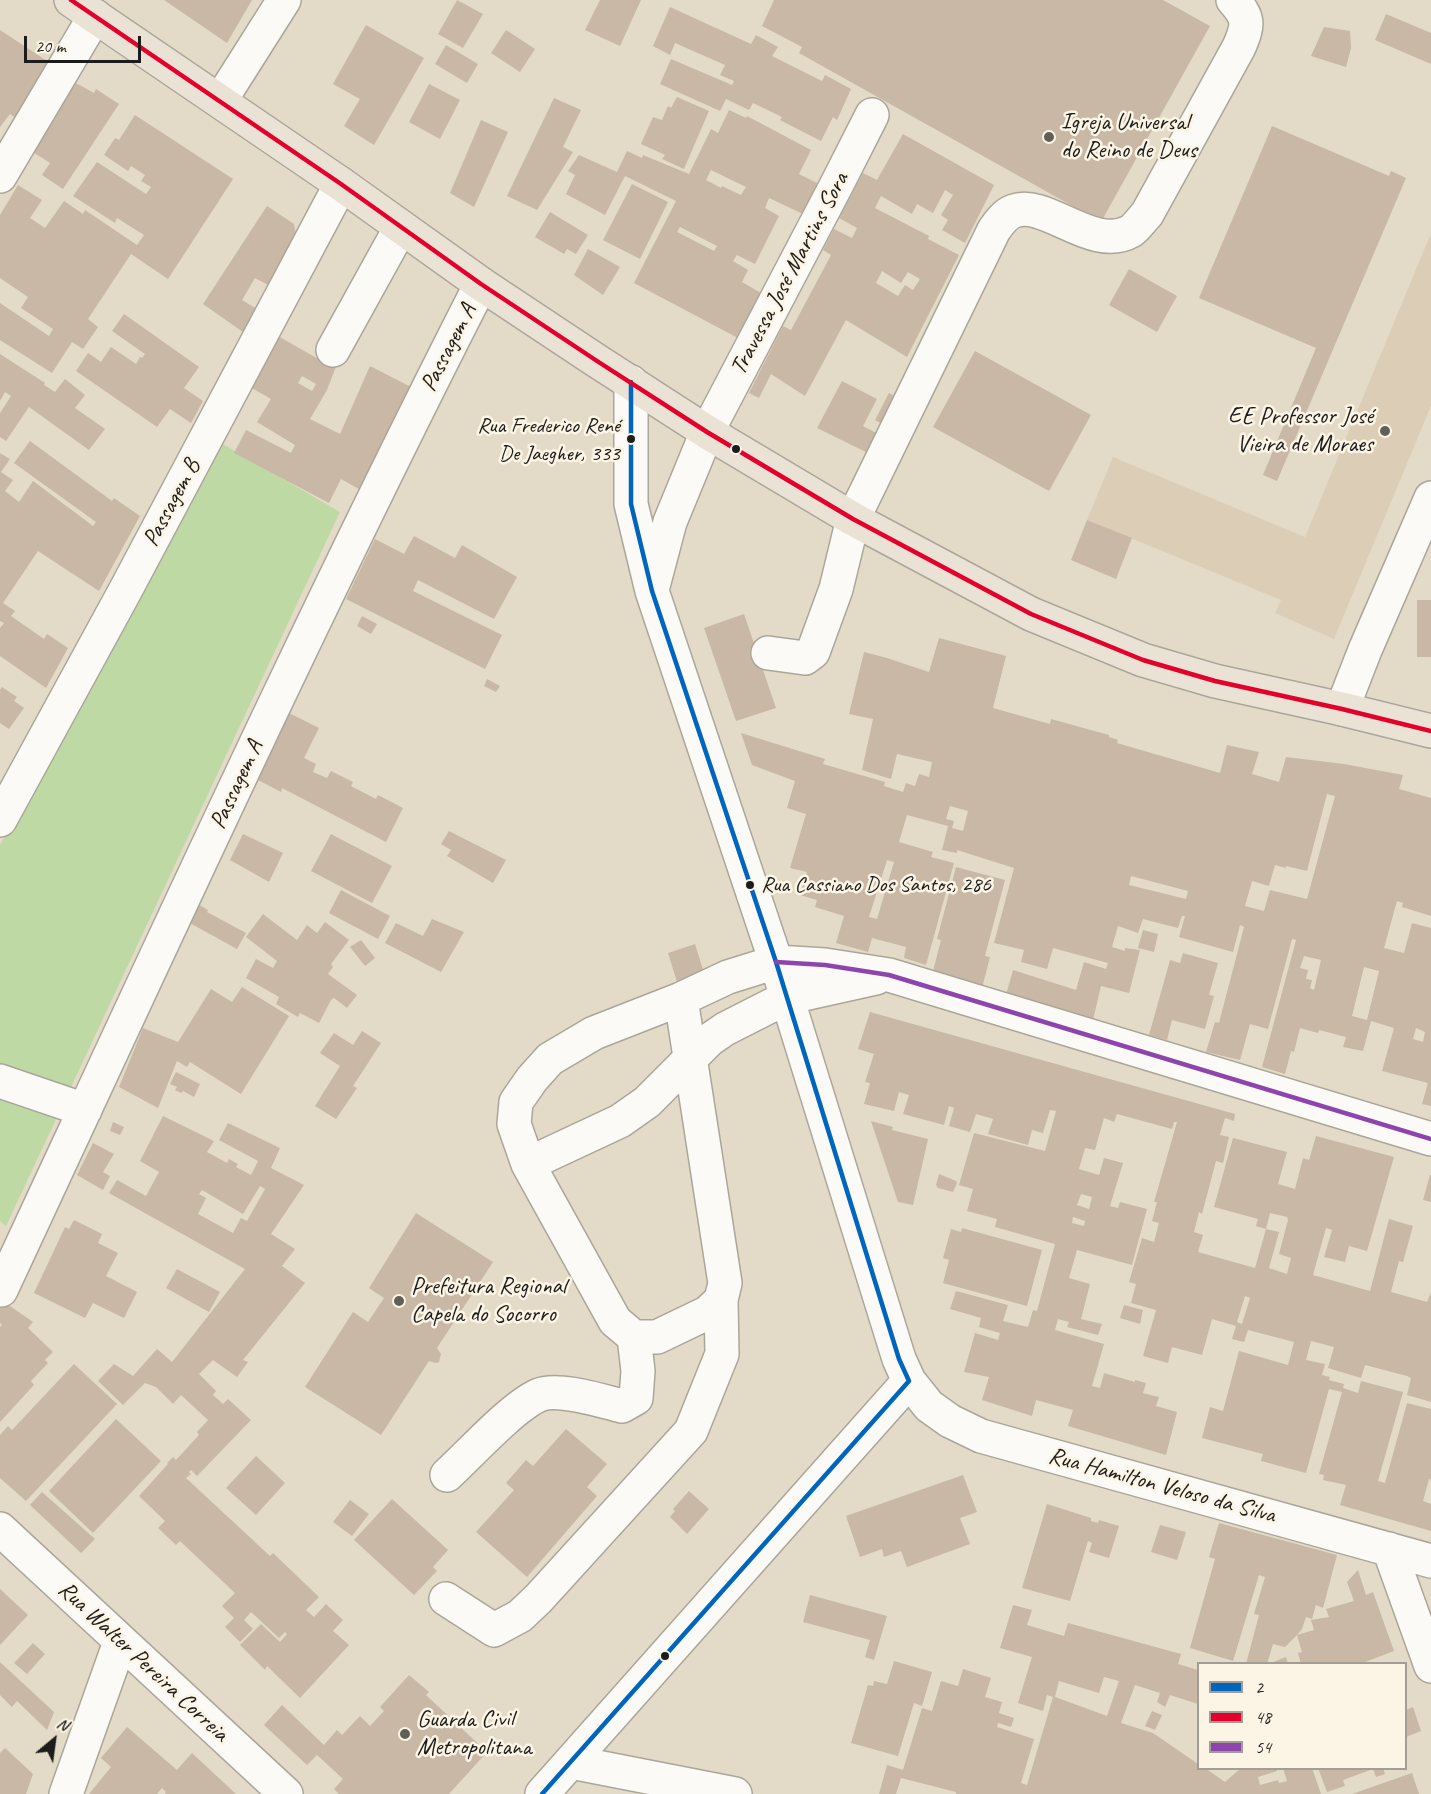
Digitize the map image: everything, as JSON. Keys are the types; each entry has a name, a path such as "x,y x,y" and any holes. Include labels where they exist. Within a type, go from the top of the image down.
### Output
{"main road":[{"path":"83,8 597,362 707,432 853,519 1031,614 1143,660 1215,681 1431,731"}],"street":[{"path":"220,101 284,0"},
{"path":"768,653 804,658 813,651 836,589 853,519 994,230 1003,218 1014,211 1031,210 1082,230 1110,237 1131,231 1147,214 1239,47 1246,30 1245,14 1233,0"},
{"path":"0,176 83,8"},
{"name":"Travessa José Martins Sora","path":"651,591 670,522 707,432 872,115"},
{"name":"Passagem B","path":"0,820 341,184"},
{"path":"333,350 401,227"},
{"name":"Passagem A","path":"1,1290 266,721 481,284"},
{"name":"Rua Hamilton Veloso da Silva","path":"631,382 631,504 651,591 776,962 899,1359 909,1381 929,1406 950,1421 981,1436 1431,1561"},
{"path":"1342,709 1431,498"},
{"path":"721,1300 707,1313 657,1337 634,1337 615,1321 528,1164 514,1124 516,1102 550,1059 594,1034 729,977 776,962 825,965 889,975 1431,1139"},
{"path":"528,1164 620,1121 647,1102 709,1040 724,1029 786,998 889,975"},
{"path":"446,1599 494,1630 520,1616 691,1431 722,1354 721,1300 725,1283 681,999"},
{"path":"0,1081 85,1110"},
{"path":"447,1475 514,1413 541,1395 572,1394 622,1406 636,1398 638,1371 634,1337"},
{"path":"542,1794 909,1381"},
{"name":"Rua Walter Pereira Correia","path":"0,1529 286,1794"},
{"path":"1389,1549 1431,1666"},
{"path":"66,1794 120,1642"},
{"path":"571,1762 651,1785 735,1794"}],"shaded area":[{"name":"EE Professor José Vieira de Moraes","path":"1431,233 1431,406 1334,639 1275,613 1281,600 1087,520 1113,457 1305,537"}],"green space":[{"path":"216,440 340,512 6,1226 0,1221 0,845"}],"building":[{"path":"164,0 252,0 227,43"},
{"path":"457,0 483,14 463,48 438,34"},
{"path":"600,0 641,0 620,46 585,30"},
{"name":"Igreja Universal do Reino de Deus","path":"774,0 1163,0 1210,26 1101,222 799,53 802,47 762,26"},
{"path":"670,7 751,44 756,35 778,47 772,56 822,81 825,75 851,89 837,120 833,117 821,141 780,120 782,117 753,103 749,110 726,99 720,111 660,84 671,59 732,85 734,81 720,75 725,65 675,43 670,55 653,46"},
{"path":"1386,14 1431,33 1431,64 1375,40"},
{"path":"366,25 424,58 374,145 344,126 360,99 333,84"},
{"path":"1324,27 1350,31 1351,48 1346,67 1311,56"},
{"path":"0,30 50,63 17,119 10,114 0,127"},
{"path":"506,30 535,49 520,72 491,53"},
{"path":"446,45 478,64 467,83 435,64"},
{"path":"74,82 94,93 96,89 119,104 63,189 42,175 50,163 33,152"},
{"path":"429,84 460,100 440,139 409,122"},
{"path":"677,97 709,111 684,169 662,159 665,155 641,144 653,117 662,120 668,106 671,108"},
{"path":"554,98 581,110 563,147 573,152 537,210 507,196"},
{"path":"729,110 746,118 747,116 811,150 799,174 819,184 803,214 769,198 765,208 779,216 755,264 737,255 733,261 748,270 742,282 761,293 738,338 634,283 676,201 625,176 605,215 566,194 575,175 568,171 579,155 617,172 627,151 642,158 643,155 689,174 711,129 718,133","holes":["711,170 746,187 741,195 706,180","680,227 717,246 714,251 677,232"]},
{"path":"135,115 233,179 168,279 131,254 88,319 98,327 83,349 72,342 52,373 0,340 0,303 49,336 53,329 21,308 28,297 0,278 0,215 18,185 42,200 30,218 45,228 64,201 83,214 85,210 137,245 144,235 117,218 115,223 73,196 97,162 146,194 151,187 141,181 145,175 131,166 128,171 104,155 115,138 119,140"},
{"path":"481,120 508,132 474,207 450,193"},
{"path":"1272,126 1389,176 1391,171 1406,178 1277,481 1263,475 1316,348 1199,298"},
{"path":"903,134 994,185 965,243 942,230 948,220 941,215 953,195 945,190 933,213 917,204 912,214 881,196 875,208 929,236 928,239 959,255 907,357 846,320 805,396 771,374 759,398 749,393 783,326 791,330 831,255 823,250 834,229 852,238 857,228 839,218 863,173 877,180","holes":["882,271 901,283 908,272 920,279 913,290 905,285 898,296 876,283"]},
{"path":"632,184 668,202 640,259 603,240"},
{"path":"267,206 294,224 297,241 270,286 255,278 242,300 257,309 243,332 203,304"},
{"path":"550,212 588,235 576,254 567,249 564,254 535,237"},
{"path":"588,249 620,267 603,295 574,275"},
{"path":"1129,269 1177,296 1157,332 1109,305"},
{"path":"124,314 199,367 184,388 203,401 191,423 170,409 157,427 76,371 88,353 101,362 111,347 136,364 140,357 142,358 145,354 112,331"},
{"path":"278,336 320,360 323,356 337,364 327,390 310,419 340,434 370,366 411,387 359,489 341,479 329,503 234,453 246,430 291,453 295,445 257,422 271,399 250,387","holes":["302,376 316,384 312,391 298,383"]},
{"path":"975,351 1091,415 1049,491 933,427"},
{"path":"0,354 55,392 65,379 85,395 75,408 105,429 89,450 29,407 6,441 0,437 0,413 11,396 5,392 0,401"},
{"path":"842,381 877,399 863,426 884,437 874,456 817,428"},
{"path":"889,393 903,400 889,428 875,420"},
{"path":"30,441 112,501 114,498 140,516 99,591 38,551 3,603 15,611 11,616 44,639 47,634 68,648 46,688 0,656 0,628 4,623 0,621 0,453 10,459 1,472 13,480 5,491 19,502 33,481 93,526 96,522 14,463"},
{"path":"1087,520 1132,538 1116,579 1071,560"},
{"path":"414,536 455,558 462,545 517,577 494,619 418,580 413,591 502,635 485,669 346,599 375,539 404,554"},
{"path":"1417,600 1431,600 1431,657 1417,657"},
{"path":"744,614 776,708 736,721 704,628"},
{"path":"362,616 377,624 371,634 357,626"},
{"path":"939,638 1006,656 993,708 1050,724 1051,719 1109,735 1118,740 1117,743 1220,773 1227,745 1259,752 1252,774 1279,782 1286,757 1344,764 1403,775 1399,789 1431,798 1431,916 1402,907 1403,903 1397,901 1384,948 1404,953 1412,923 1431,928 1431,1106 1422,1104 1428,1083 1382,1071 1394,1028 1371,1021 1363,1051 1343,1047 1346,1037 1300,1028 1285,1074 1262,1067 1296,940 1292,939 1268,1029 1250,1024 1240,1060 1206,1052 1215,1022 1219,1023 1244,927 1240,925 1233,952 1179,937 1185,916 1182,916 1178,928 1143,919 1138,933 1118,926 1112,947 1125,951 1125,948 1140,950 1129,993 1101,986 1093,1020 1006,995 1013,970 1076,990 1084,962 1106,969 1108,963 1053,948 1047,969 1021,962 1024,950 994,943 1014,868 957,850 957,853 942,850 948,826 907,815 899,842 933,852 931,857 954,863 926,965 904,958 906,947 872,938 868,952 836,943 844,916 815,907 817,900 800,895 807,872 790,868 806,814 787,808 795,781 752,765 741,733 825,759 823,764 885,782 884,786 903,792 906,783 915,786 919,774 929,777 932,762 897,754 891,779 862,770 873,719 849,714 864,652 929,672","holes":["1327,794 1335,796 1307,899 1270,890 1264,911 1245,906 1252,881 1269,886 1275,865 1286,868 1286,866 1307,871","950,806 968,811 963,831 952,828 954,821 946,819","887,860 894,862 877,919 869,917","1131,876 1188,891 1186,899 1129,885","1304,956 1321,960 1314,990 1310,988 1312,980 1306,979 1308,970 1300,968","1364,967 1379,971 1367,1020 1352,1016","1416,1028 1425,1032 1423,1042 1413,1039"]},
{"path":"487,679 500,686 496,692 484,686"},
{"path":"2,687 17,697 14,701 24,708 9,729 0,723 0,690"},
{"path":"289,713 319,728 304,758 316,764 313,772 327,778 331,771 353,782 351,786 376,799 378,795 403,808 386,842 282,788 281,792 256,779"},
{"path":"449,831 506,860 493,883 447,856 451,850 441,844"},
{"path":"243,834 283,853 269,882 230,860"},
{"path":"331,834 392,866 372,903 311,871"},
{"path":"956,867 1005,880 985,956 990,957 982,988 932,975 941,940 937,939"},
{"path":"341,890 390,916 378,939 329,913"},
{"path":"196,903 208,910 207,912 246,933 237,949 188,922"},
{"path":"263,914 297,940 307,925 317,933 325,922 349,940 331,964 333,967 328,974 357,995 347,1008 334,998 319,1023 300,1013 298,1017 276,1004 279,997 246,978 256,959 273,968 277,961 246,937"},
{"path":"432,919 464,932 441,972 385,943 396,923 423,936"},
{"path":"1143,930 1158,934 1154,952 1138,948"},
{"path":"361,940 375,958 365,966 350,947"},
{"path":"695,944 704,973 677,982 668,953"},
{"path":"1183,953 1218,963 1209,995 1214,996 1205,1029 1172,1020 1167,1040 1149,1035 1170,960 1180,963"},
{"path":"242,987 289,1016 241,1094 190,1062 187,1067 177,1061 158,1108 119,1087 143,1028 178,1042 211,989 232,1002"},
{"path":"870,1012 1235,1114 1234,1121 1225,1118 1220,1135 1229,1137 1223,1163 1216,1161 1202,1214 1199,1212 1194,1232 1203,1235 1198,1252 1255,1268 1266,1229 1256,1226 1258,1219 1214,1207 1233,1138 1287,1152 1278,1184 1295,1189 1303,1158 1309,1160 1316,1136 1394,1157 1367,1251 1349,1246 1345,1262 1324,1257 1332,1230 1326,1228 1313,1275 1370,1291 1389,1219 1413,1226 1403,1262 1399,1261 1391,1292 1427,1302 1431,1292 1431,1402 1407,1395 1411,1378 1407,1376 1365,1365 1361,1378 1328,1368 1334,1347 1311,1341 1306,1360 1325,1364 1322,1375 1330,1377 1329,1380 1344,1384 1343,1388 1358,1393 1361,1381 1403,1392 1378,1481 1385,1483 1407,1403 1431,1409 1431,1480 1429,1479 1423,1501 1431,1504 1431,1531 1340,1505 1346,1485 1323,1480 1324,1475 1319,1474 1342,1392 1329,1389 1306,1473 1261,1461 1263,1454 1202,1438 1210,1407 1223,1411 1239,1351 1288,1365 1294,1342 1248,1330 1244,1342 1232,1339 1236,1326 1212,1319 1202,1355 1172,1347 1168,1363 1143,1356 1156,1310 1131,1303 1136,1284 1129,1282 1142,1238 1154,1242 1159,1223 1152,1221 1157,1202 1154,1202 1177,1122 1174,1122 1172,1129 1117,1114 1114,1122 1104,1118 1095,1150 1085,1148 1079,1169 1099,1175 1104,1158 1123,1163 1110,1206 1118,1208 1120,1202 1147,1209 1132,1265 1077,1250 1069,1278 1090,1284 1081,1319 1102,1324 1098,1335 1067,1327 1069,1322 1058,1319 1055,1330 1104,1344 1092,1386 1100,1388 1104,1373 1146,1383 1143,1393 1159,1397 1156,1406 1177,1412 1166,1455 1068,1426 1073,1410 1036,1400 1032,1416 982,1400 989,1377 964,1372 975,1333 998,1340 1000,1333 979,1327 981,1318 950,1309 956,1291 1008,1305 1003,1321 1028,1327 1033,1310 1037,1311 1055,1244 995,1227 997,1219 967,1211 973,1189 959,1185 974,1133 1045,1151 1056,1111 1050,1110 1043,1133 1032,1130 1028,1145 988,1134 993,1119 976,1114 970,1132 949,1126 954,1108 949,1106 944,1125 903,1114 909,1095 899,1092 894,1111 864,1104 870,1083 865,1082 874,1054 858,1049","holes":["1081,1194 1092,1197 1089,1209 1077,1205","1270,1213 1287,1217 1288,1220 1279,1254 1291,1258 1287,1274 1269,1268 1279,1232 1266,1229","1073,1217 1085,1221 1084,1226 1072,1223","1245,1296 1250,1298 1242,1324 1237,1322"]},
{"path":"362,1031 381,1043 353,1086 357,1088 336,1119 315,1106 340,1066 320,1053 334,1033 353,1045"},
{"path":"176,1072 200,1084 194,1097 183,1091 181,1093 175,1090 177,1087 170,1084"},
{"path":"163,1116 214,1141 207,1152 227,1163 229,1159 238,1164 236,1167 251,1175 258,1161 219,1140 228,1123 280,1148 271,1168 304,1185 271,1234 295,1249 282,1266 305,1283 243,1360 248,1362 237,1377 213,1360 199,1374 216,1391 213,1395 223,1404 228,1399 251,1420 197,1476 191,1470 189,1472 191,1474 186,1478 270,1556 273,1553 319,1597 306,1610 314,1617 326,1604 343,1620 333,1631 349,1645 300,1698 267,1666 265,1670 240,1645 261,1624 280,1642 287,1634 285,1632 279,1638 251,1612 244,1620 253,1629 240,1642 225,1627 234,1618 222,1606 235,1593 180,1541 176,1545 158,1528 165,1521 139,1496 167,1463 173,1457 176,1460 199,1435 197,1432 208,1420 181,1395 173,1404 156,1387 145,1383 123,1405 98,1381 114,1364 133,1376 157,1349 172,1362 245,1269 109,1193 117,1180 146,1196 159,1172 140,1161","holes":["260,1186 265,1189 247,1221 241,1218 233,1233 198,1214 206,1198 199,1194 202,1190 243,1214"]},
{"path":"871,1121 893,1127 892,1130 928,1139 913,1205 898,1202"},
{"path":"113,1122 124,1127 120,1135 110,1131"},
{"path":"93,1143 114,1154 103,1172 110,1176 103,1190 77,1175"},
{"path":"939,1174 956,1181 953,1192 938,1188 936,1185"},
{"path":"1431,1175 1431,1202 1423,1200"},
{"path":"416,1213 493,1262 437,1348 441,1354 439,1362 429,1361 381,1435 305,1387 353,1312 368,1322 384,1298 369,1288"},
{"path":"74,1220 102,1234 98,1243 118,1253 106,1276 137,1292 124,1318 93,1303 85,1318 34,1293 65,1227 69,1229"},
{"path":"962,1228 1042,1250 1027,1306 943,1283 949,1260 943,1258 951,1229 961,1232"},
{"path":"177,1269 220,1292 209,1312 166,1288"},
{"path":"0,1299 33,1322 28,1328 53,1352 45,1360 48,1363 31,1381 34,1385 0,1422 0,1327 2,1325 0,1323"},
{"path":"1124,1305 1143,1310 1140,1324 1120,1318"},
{"path":"74,1364 117,1404 26,1501 0,1478 0,1435 8,1426 12,1430"},
{"path":"116,1419 161,1461 93,1533 49,1491"},
{"path":"566,1429 607,1464 587,1487 597,1496 527,1577 476,1532 514,1490 506,1483 526,1460 533,1466"},
{"path":"256,1456 285,1483 256,1515 226,1488"},
{"path":"963,1475 977,1512 960,1518 970,1544 907,1567 901,1551 884,1557 882,1549 860,1557 846,1516"},
{"path":"689,1491 709,1509 687,1534 670,1517 675,1511 673,1509"},
{"path":"42,1492 95,1539 81,1553 30,1505"},
{"path":"392,1499 448,1550 433,1567 437,1571 414,1595 354,1540"},
{"path":"350,1500 369,1514 352,1536 333,1522"},
{"path":"1047,1504 1091,1518 1091,1521 1098,1523 1099,1520 1119,1526 1109,1558 1089,1552 1092,1543 1088,1541 1070,1601 1022,1588"},
{"path":"1219,1523 1337,1555 1323,1608 1316,1605 1312,1619 1306,1617 1302,1629 1285,1647 1273,1644 1268,1662 1247,1662 1259,1615 1254,1614 1265,1577 1259,1575 1233,1661 1190,1648 1215,1559 1209,1557"},
{"path":"1160,1525 1186,1532 1177,1560 1151,1552"},
{"path":"1358,1570 1366,1595 1373,1592 1394,1651 1365,1662 1300,1662 1298,1653 1302,1652 1297,1635 1314,1630 1311,1620 1329,1617 1326,1609 1354,1601 1347,1582"},
{"path":"0,1589 28,1615 0,1645"},
{"path":"810,1595 887,1616 874,1660 865,1657 870,1640 803,1622"},
{"path":"1013,1605 1032,1610 1027,1625 1064,1636 1068,1623 1181,1654 1178,1664 1197,1670 1197,1704 1170,1695 1165,1707 1157,1702 1160,1693 1135,1685 1121,1723 1153,1733 1197,1763 1197,1770 1208,1770 1225,1782 1239,1770 1277,1770 1258,1777 1260,1785 1278,1780 1279,1783 1287,1781 1284,1770 1313,1770 1321,1794 956,1794 956,1792 901,1778 896,1794 879,1794 887,1765 903,1770 922,1708 932,1711 941,1681 958,1686 963,1669 991,1678 985,1697 1002,1702 999,1713 1014,1718 1011,1727 998,1723 997,1727 1034,1739 1021,1783 1027,1785 1053,1697 1047,1695 1043,1711 1018,1703 1032,1657 1000,1648","holes":["1104,1677 1119,1681 1107,1716 1055,1697 1059,1681 1099,1693"]},
{"path":"33,1643 45,1654 27,1674 14,1663"},
{"path":"1286,1657 1288,1662 1274,1662"},
{"path":"894,1661 932,1672 922,1706 914,1703 898,1756 851,1743 868,1685 873,1686 874,1681 887,1684"},
{"path":"0,1662 54,1712 47,1730 17,1701 12,1707 0,1695"},
{"name":"Guarda Civil Metropolitana","path":"409,1675 429,1692 426,1695 487,1752 449,1794 339,1794 334,1789 343,1779 317,1755 307,1765 264,1725 282,1705 324,1745 337,1730 342,1735 360,1716 370,1726 384,1711 380,1707"},
{"path":"1413,1707 1421,1731 1407,1737 1407,1710"},
{"path":"1152,1711 1162,1715 1155,1730 1145,1726"},
{"path":"127,1727 177,1770 192,1753 236,1794 165,1794 162,1788 157,1794 89,1794 111,1767 101,1758"},
{"path":"5,1748 33,1774 26,1794 0,1794 0,1753"},
{"path":"1319,1770 1370,1770 1343,1780 1345,1786 1327,1792"},
{"path":"1373,1770 1384,1770 1385,1774 1376,1777"},
{"path":"1412,1773 1419,1794 1352,1794"}],"transit line":[{"name":"48","path":"71,0 341,184 481,284 597,361 707,432 853,519 1031,614 1143,660 1215,681 1431,731"},
{"name":"2","path":"542,1794 909,1381 899,1359 776,962 652,591 631,504 631,382"},
{"name":"54","path":"776,962 825,965 889,975 1431,1139"}],"place":[{"name":"Igreja Universal do Reino de Deus","path":"1049,137"},
{"name":"EE Professor José Vieira de Moraes","path":"1385,431"},
{"name":"Rua Frederico René De Jaegher, 333","path":"631,439"},
{"name":"Rua Cassiano Dos Santos, 286","path":"750,885"},
{"name":"Prefeitura Regional Capela do Socorro","path":"399,1301"},
{"name":"Guarda Civil Metropolitana","path":"405,1734"}]}
